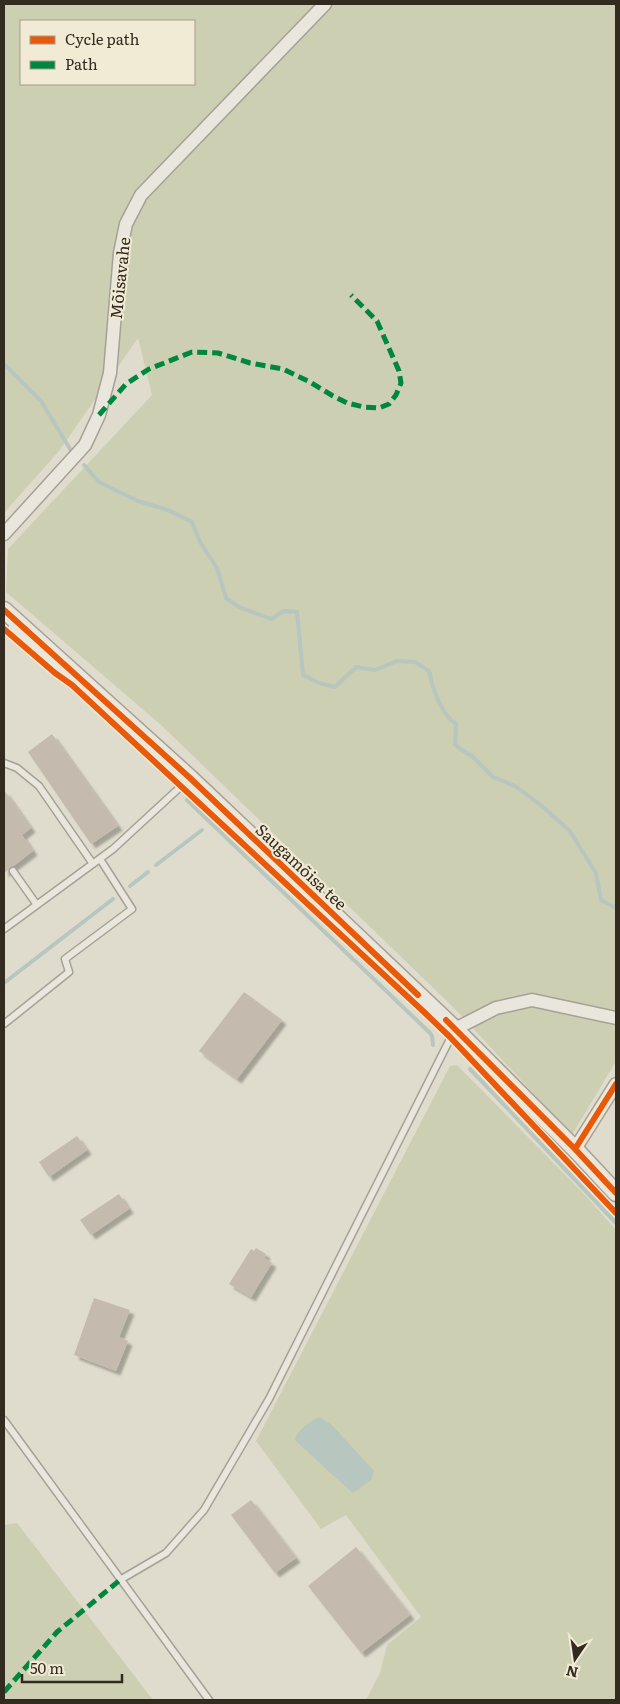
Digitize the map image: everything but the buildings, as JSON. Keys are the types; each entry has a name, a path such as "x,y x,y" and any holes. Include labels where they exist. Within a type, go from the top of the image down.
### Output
{"street":[{"name":"Mõisavahe","path":"4,534 85,445 99,415 110,373 120,253 126,224 142,195 325,4"},
{"name":"Saugamõisa tee","path":"4,610 190,778 455,1029 575,1149 616,1193"},
{"path":"455,1029 496,1008 532,1000 616,1018"},
{"path":"575,1149 616,1084"}],"lane":[{"path":"4,616 18,634 50,663 84,683"},
{"path":"4,763 17,768 40,786 93,864"},
{"path":"4,929 113,849 190,778"},
{"path":"4,1024 69,972 65,960 132,909 100,859"},
{"path":"13,871 37,905"},
{"path":"120,1580 166,1553 204,1510 269,1399 455,1029"},
{"path":"4,1420 209,1700"}],"green space":[{"path":"4,4 616,4 616,1061 572,1135 454,1008 161,725 6,592 8,549 152,395 138,338 59,451 4,513"},
{"path":"457,1065 586,1196 616,1230 616,1700 366,1700 380,1673 387,1645 421,1617 346,1515 321,1529 256,1441 450,1066"},
{"path":"17,1523 153,1700 4,1700 4,1525"}],"shaded area":[{"path":"319,1417 331,1424 374,1471 371,1480 353,1493 295,1440 301,1429"}],"waterway":[{"path":"4,364 41,401 70,449"},
{"path":"84,465 99,482 138,501 168,510 192,522 200,542 217,568 226,598 239,607 271,619 284,611 297,612 303,675 319,683 335,687 356,667 375,670 397,661 415,662 429,671 441,707 456,724 455,745 473,757 493,777 515,786 538,803 569,830 596,873 601,900 616,908"},
{"path":"187,800 430,1033 433,1045"},
{"path":"156,865 202,830"},
{"path":"130,886 148,872"},
{"path":"4,983 113,899"},
{"path":"470,1069 616,1223"}],"marked path":[{"path":"99,415 126,384 149,369 192,352 218,353 250,363 283,369 347,403 379,408 389,404 396,395 401,383 399,371 377,321 351,295"},
{"path":"4,1692 57,1632 120,1580"}],"cycle path":[{"path":"4,610 190,778 418,995"},
{"path":"4,629 55,673 72,685 424,1012 450,1037 616,1213"},
{"path":"446,1020 575,1149 616,1193"},
{"path":"575,1149 616,1084"}]}
